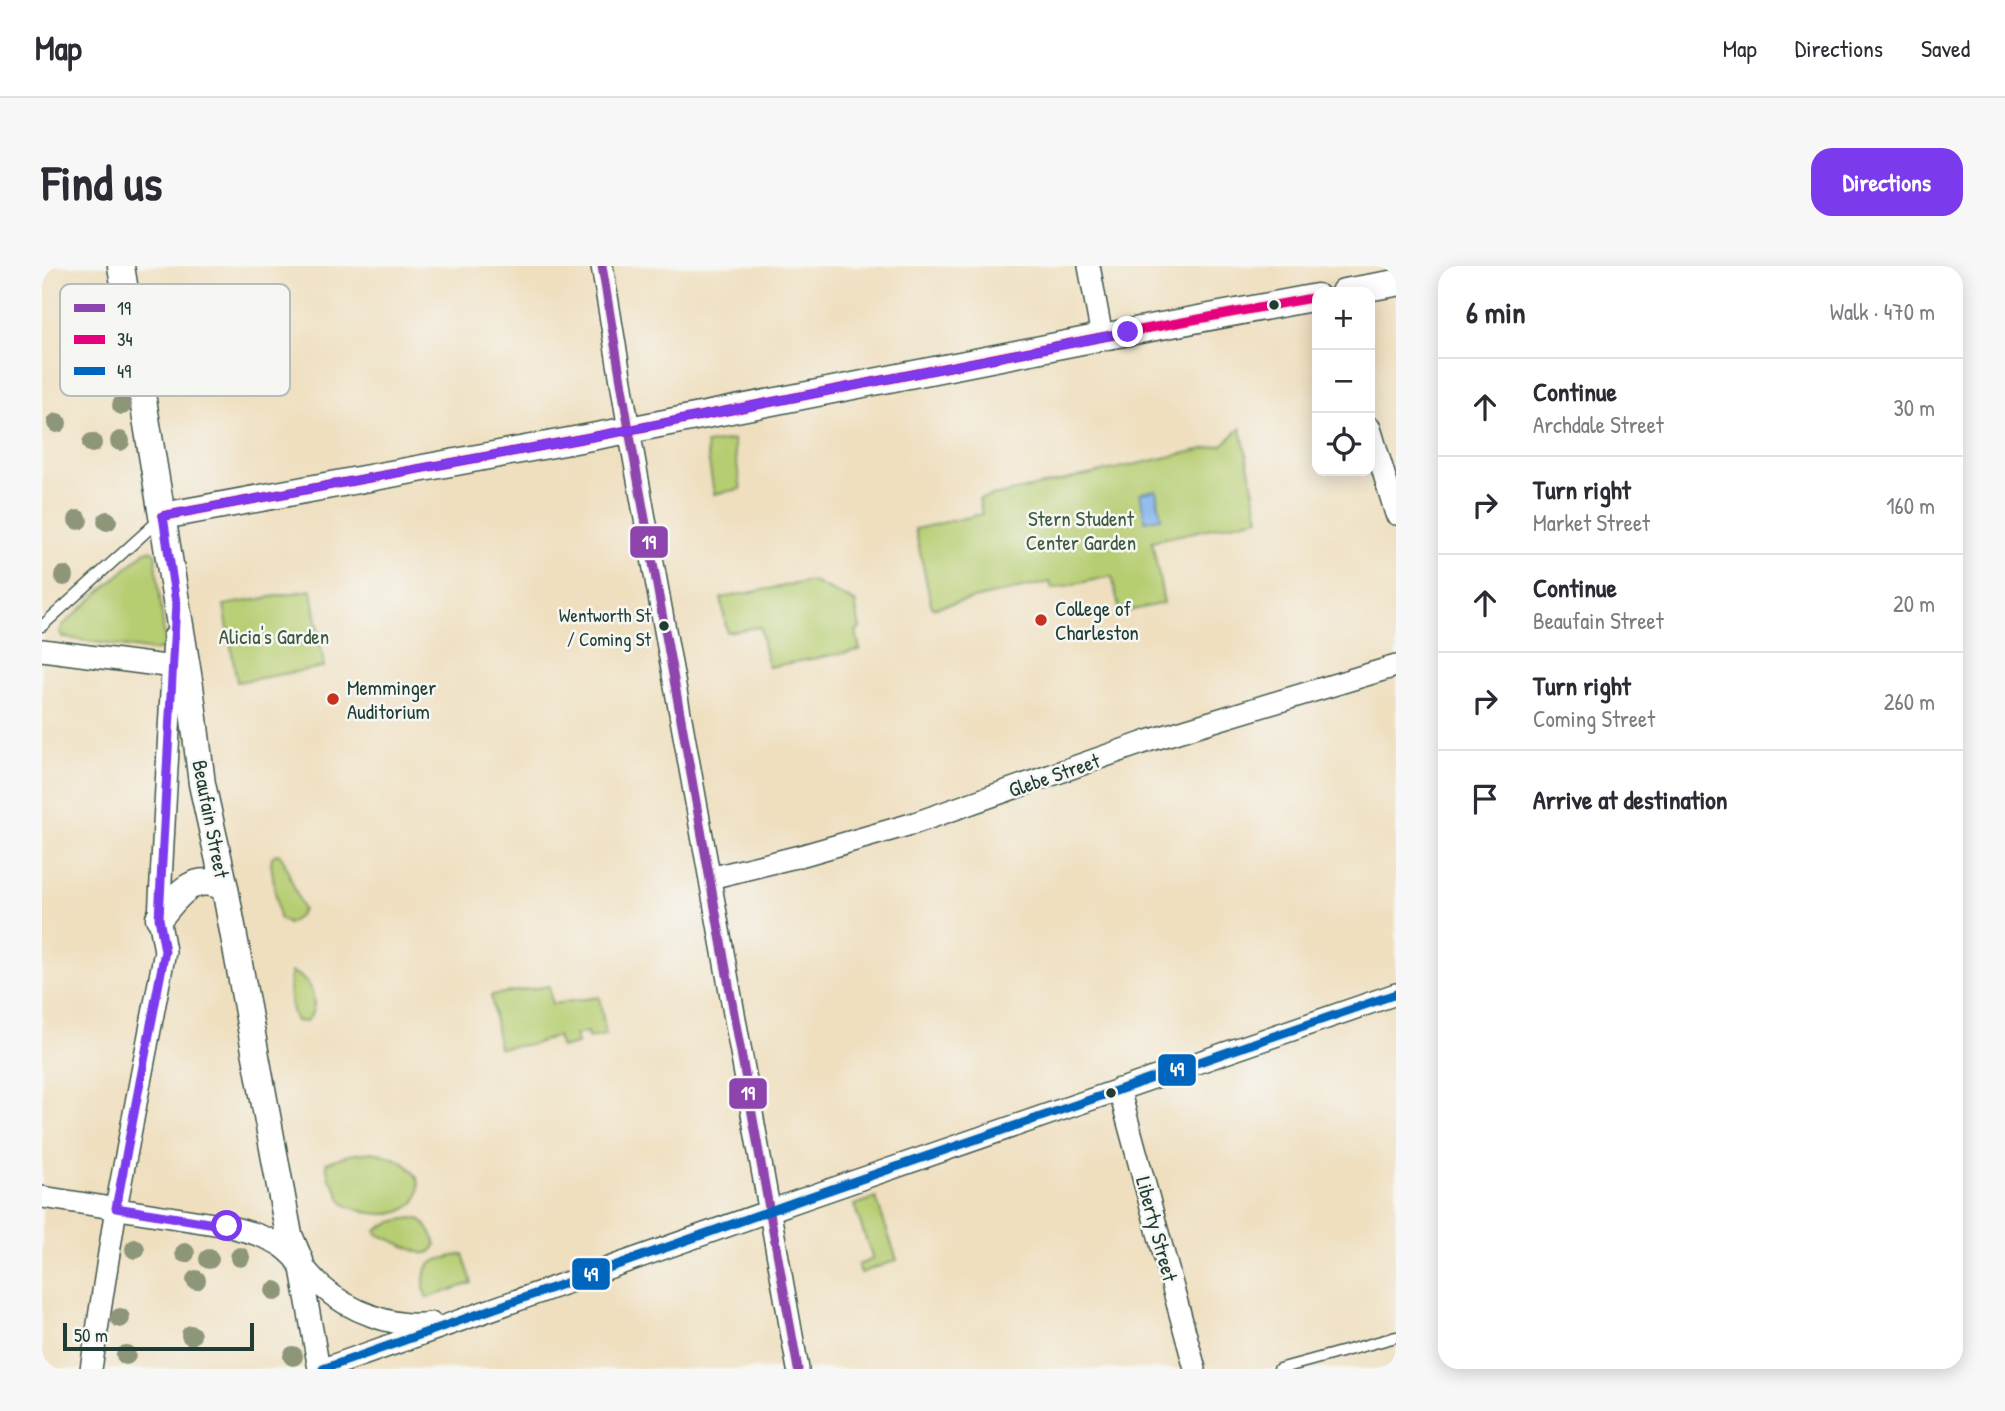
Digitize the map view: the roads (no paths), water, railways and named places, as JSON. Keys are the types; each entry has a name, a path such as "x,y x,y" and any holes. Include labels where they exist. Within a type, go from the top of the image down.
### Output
{"street":[{"name":"Beaufain Street","path":"121,266 124,284"},
{"path":"602,266 629,430 798,1369"},
{"path":"1089,266 1102,337"},
{"path":"1372,287 1396,283"},
{"path":"163,516 629,430 1312,298"},
{"name":"Beaufain Street","path":"143,396 190,686 202,784 225,888 289,1235 300,1261 321,1369"},
{"path":"1375,445 1396,514"},
{"path":"90,1369 116,1208 165,951 159,918 176,603"},
{"path":"42,650 173,667"},
{"name":"Glebe Street","path":"710,878 915,823 1148,741 1396,666"},
{"path":"159,918 191,885 208,881 225,888"},
{"path":"321,1369 770,1210 1396,994"},
{"name":"Liberty Street","path":"1119,1089 1195,1369"},
{"path":"42,1197 246,1231 281,1246 300,1261 321,1286 347,1303 372,1316 393,1322 416,1326 475,1315"}],"lane":[{"path":"42,626 163,516"},
{"path":"1279,1369 1396,1337"}],"water":[{"path":"1156,490 1161,518 1145,521 1140,493"}],"place":[{"name":"College of Charleston","path":"1041,620"},
{"name":"Wentworth St / Coming St","path":"664,626"},
{"name":"Memminger Auditorium","path":"333,699"}],"park label":[{"name":"Stern Student Center Garden","path":"1081,530"},
{"name":"Alicia's Garden","path":"274,636"}]}
